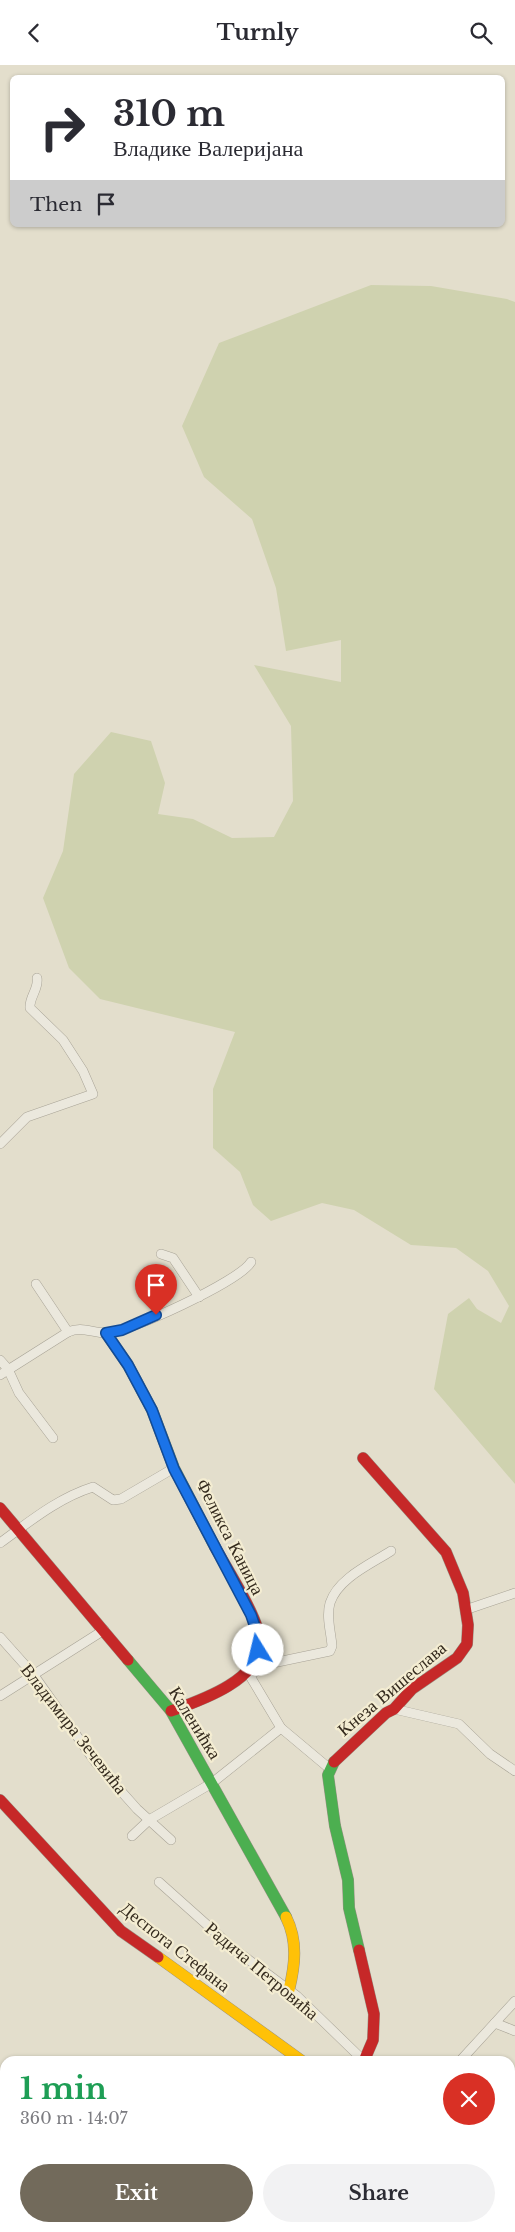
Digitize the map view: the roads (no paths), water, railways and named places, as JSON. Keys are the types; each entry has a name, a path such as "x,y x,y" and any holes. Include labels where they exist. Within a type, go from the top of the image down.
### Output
{"street":[{"path":"0,1144 27,1117 94,1094 83,1071 63,1041 30,1008 29,1002 38,983 37,978"},
{"path":"161,1254 173,1258 199,1297"},
{"path":"4,1372 76,1328 106,1333 122,1330 199,1297 251,1262"},
{"path":"36,1284 68,1332"},
{"name":"Феликса Каница","path":"106,1333 128,1365 152,1410 174,1469 251,1615 260,1641 248,1673"},
{"path":"0,1360 4,1372 53,1437"},
{"name":"Кнеза Вишеслава","path":"330,1769 341,1754 386,1713 394,1709 412,1689 463,1652 467,1644 468,1609 464,1593 446,1552 363,1458"},
{"path":"0,1543 55,1505 79,1491 93,1487 113,1500 121,1499 174,1469"},
{"name":"Каленићка","path":"0,1508 17,1531 104,1630 171,1711 235,1822 243,1843 274,1889 295,1940 297,1962 289,1990"},
{"path":"171,1711 219,1694 248,1673 268,1664 330,1651 332,1646 329,1610 334,1597 345,1581 391,1551"},
{"path":"468,1609 515,1593"},
{"path":"0,1695 104,1630"},
{"name":"Владимира Зечевића","path":"0,1637 33,1674 96,1763 149,1820 171,1840"},
{"path":"248,1673 282,1728 330,1769 328,1783 335,1827 348,1880 349,1908 374,2014 373,2040 366,2056"},
{"path":"394,1709 459,1724 490,1754 515,1771"},
{"path":"132,1836 149,1820 212,1783 282,1728"},
{"name":"Деспота Стефана","path":"0,1801 121,1931 295,2056"},
{"name":"Радича Петровића","path":"160,1882 233,1947 289,1990 359,2056"},
{"path":"465,2056 515,2001"},
{"path":"495,2023 515,2031"}]}
